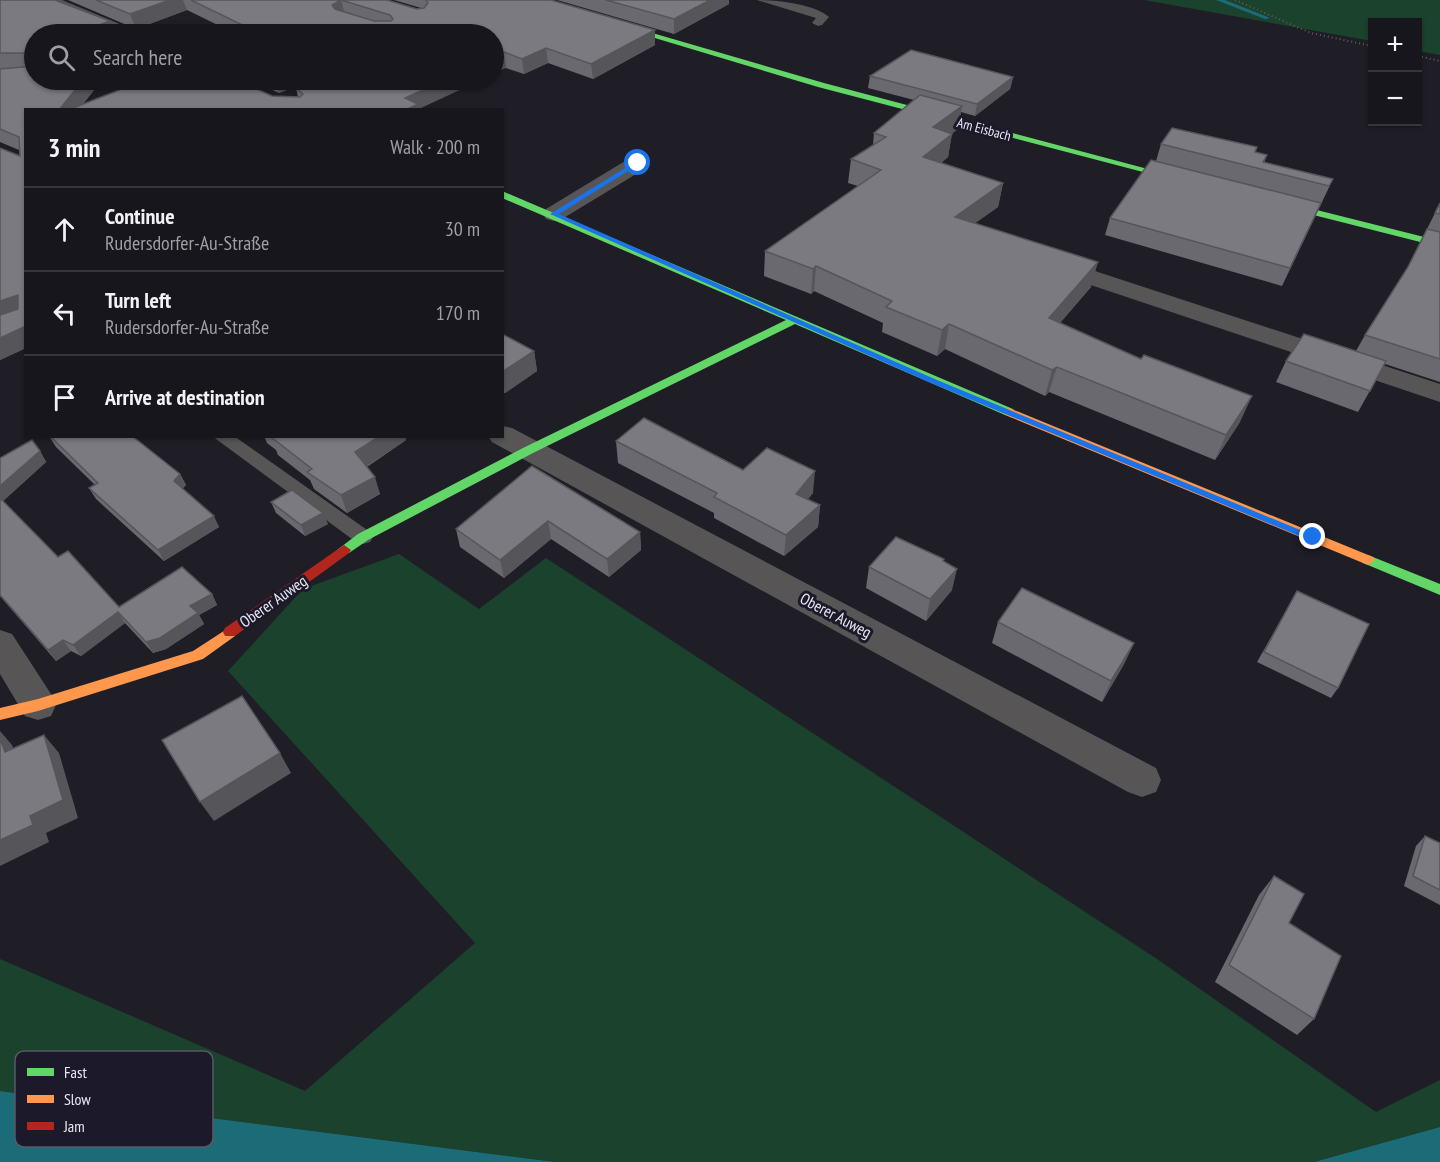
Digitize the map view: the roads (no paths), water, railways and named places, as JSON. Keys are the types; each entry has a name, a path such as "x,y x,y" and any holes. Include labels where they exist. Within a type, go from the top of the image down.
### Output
{"street":[{"path":"47,0 104,24"},
{"name":"Am Eisbach","path":"531,0 821,85 1202,185"},
{"path":"554,214 638,163"},
{"path":"504,195 554,214 793,321 1440,590"},
{"path":"1259,199 1440,244"},
{"path":"1024,254 1440,393"},
{"name":"Oberer Auweg","path":"0,714 38,705 198,655 363,537 516,442 793,321"},
{"name":"Oberer Auweg","path":"516,442 1142,780"},
{"path":"0,644 38,705"}],"lane":[{"path":"762,0 823,17 818,23"},
{"path":"224,438 363,537"}],"water":[{"path":"0,1091 15,1093 15,1147 213,1147 213,1118 555,1162 0,1162"},
{"path":"1440,1127 1440,1162 1314,1162"}],"waterway":[{"path":"1219,0 1267,18"}]}
